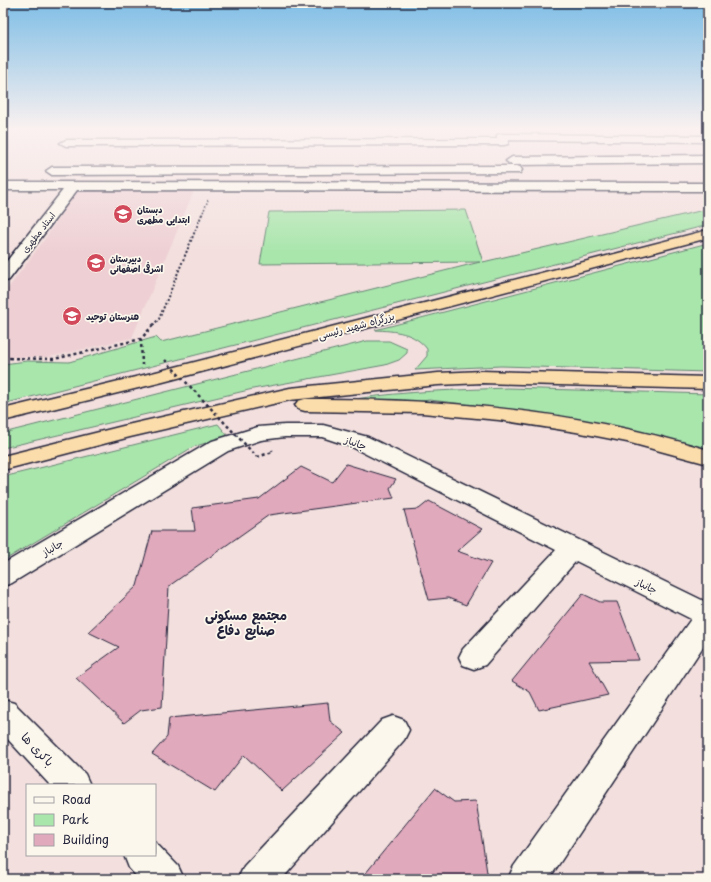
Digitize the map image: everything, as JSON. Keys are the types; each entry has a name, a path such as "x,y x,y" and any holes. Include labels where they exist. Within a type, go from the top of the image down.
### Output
{"highway":[{"name":"بزرگراه شهید رئیسی","path":"3,415 156,378 708,234"},
{"path":"3,463 228,407 290,394 438,379 482,377 708,383"},
{"path":"228,407 355,404 442,407 538,417 640,438 708,458"}],"street":[{"path":"52,171 243,170"},
{"path":"515,170 531,200"},
{"path":"661,170 676,187"},
{"path":"213,186 219,171"},
{"path":"3,186 708,187"},
{"name":"استاد مطهری","path":"3,277 73,186"},
{"path":"475,187 480,201"},
{"name":"جانباز","path":"3,576 220,446 258,434 285,431 323,431 360,442 708,615"},
{"path":"474,657 573,548"},
{"path":"527,879 708,615"},
{"name":"باکری ها","path":"3,713 72,784"},
{"path":"257,879 393,730"},
{"path":"143,856 165,879"}],"path":[{"path":"3,358 54,359 141,339 159,320 213,186"},
{"path":"141,339 142,366"},
{"path":"165,360 257,457 273,452"}],"shaded area":[{"path":"81,191 194,191 132,338 50,357 3,357 3,295 47,236 75,193"}],"green space":[{"path":"708,209 708,225 3,404 3,364 27,361 69,362 156,337 161,342 480,262 260,264 269,212 466,210 483,262"},
{"path":"708,243 708,372 501,366 415,370 427,356 427,349 422,343 410,336 397,332 375,330"},
{"path":"367,341 389,341 407,349 407,353 399,360 385,365 253,389 3,448 3,433"},
{"path":"508,388 708,394 708,452 591,422 509,409 429,400 416,402 355,399 374,396 451,390"},
{"path":"218,424 228,436 193,447 3,561 3,477"}],"building":[{"path":"346,464 396,479 390,488 394,498 269,515 169,586 162,707 141,710 124,723 76,678 119,647 88,632 137,586 152,531 195,531 192,508 259,499 301,467 332,482"},
{"path":"429,501 482,529 457,551 491,563 466,605 448,598 429,600 404,510 419,509"},
{"path":"583,594 600,602 617,602 639,660 589,661 608,695 539,710 530,692 512,681"},
{"path":"328,703 330,721 345,733 282,791 244,755 215,792 152,754 167,737 169,718"},
{"path":"435,788 454,802 476,801 488,879 361,879"}],"place":[{"name":"دبستان ابتدایی مطهری","path":"123,214"},
{"name":"دبیرستان اشرفی اصفهانی","path":"96,263"},
{"name":"هنرستان توحید","path":"72,316"}],"district":[{"name":"مجتمع مسکونی صنایع دفاع","path":"246,622"}]}
